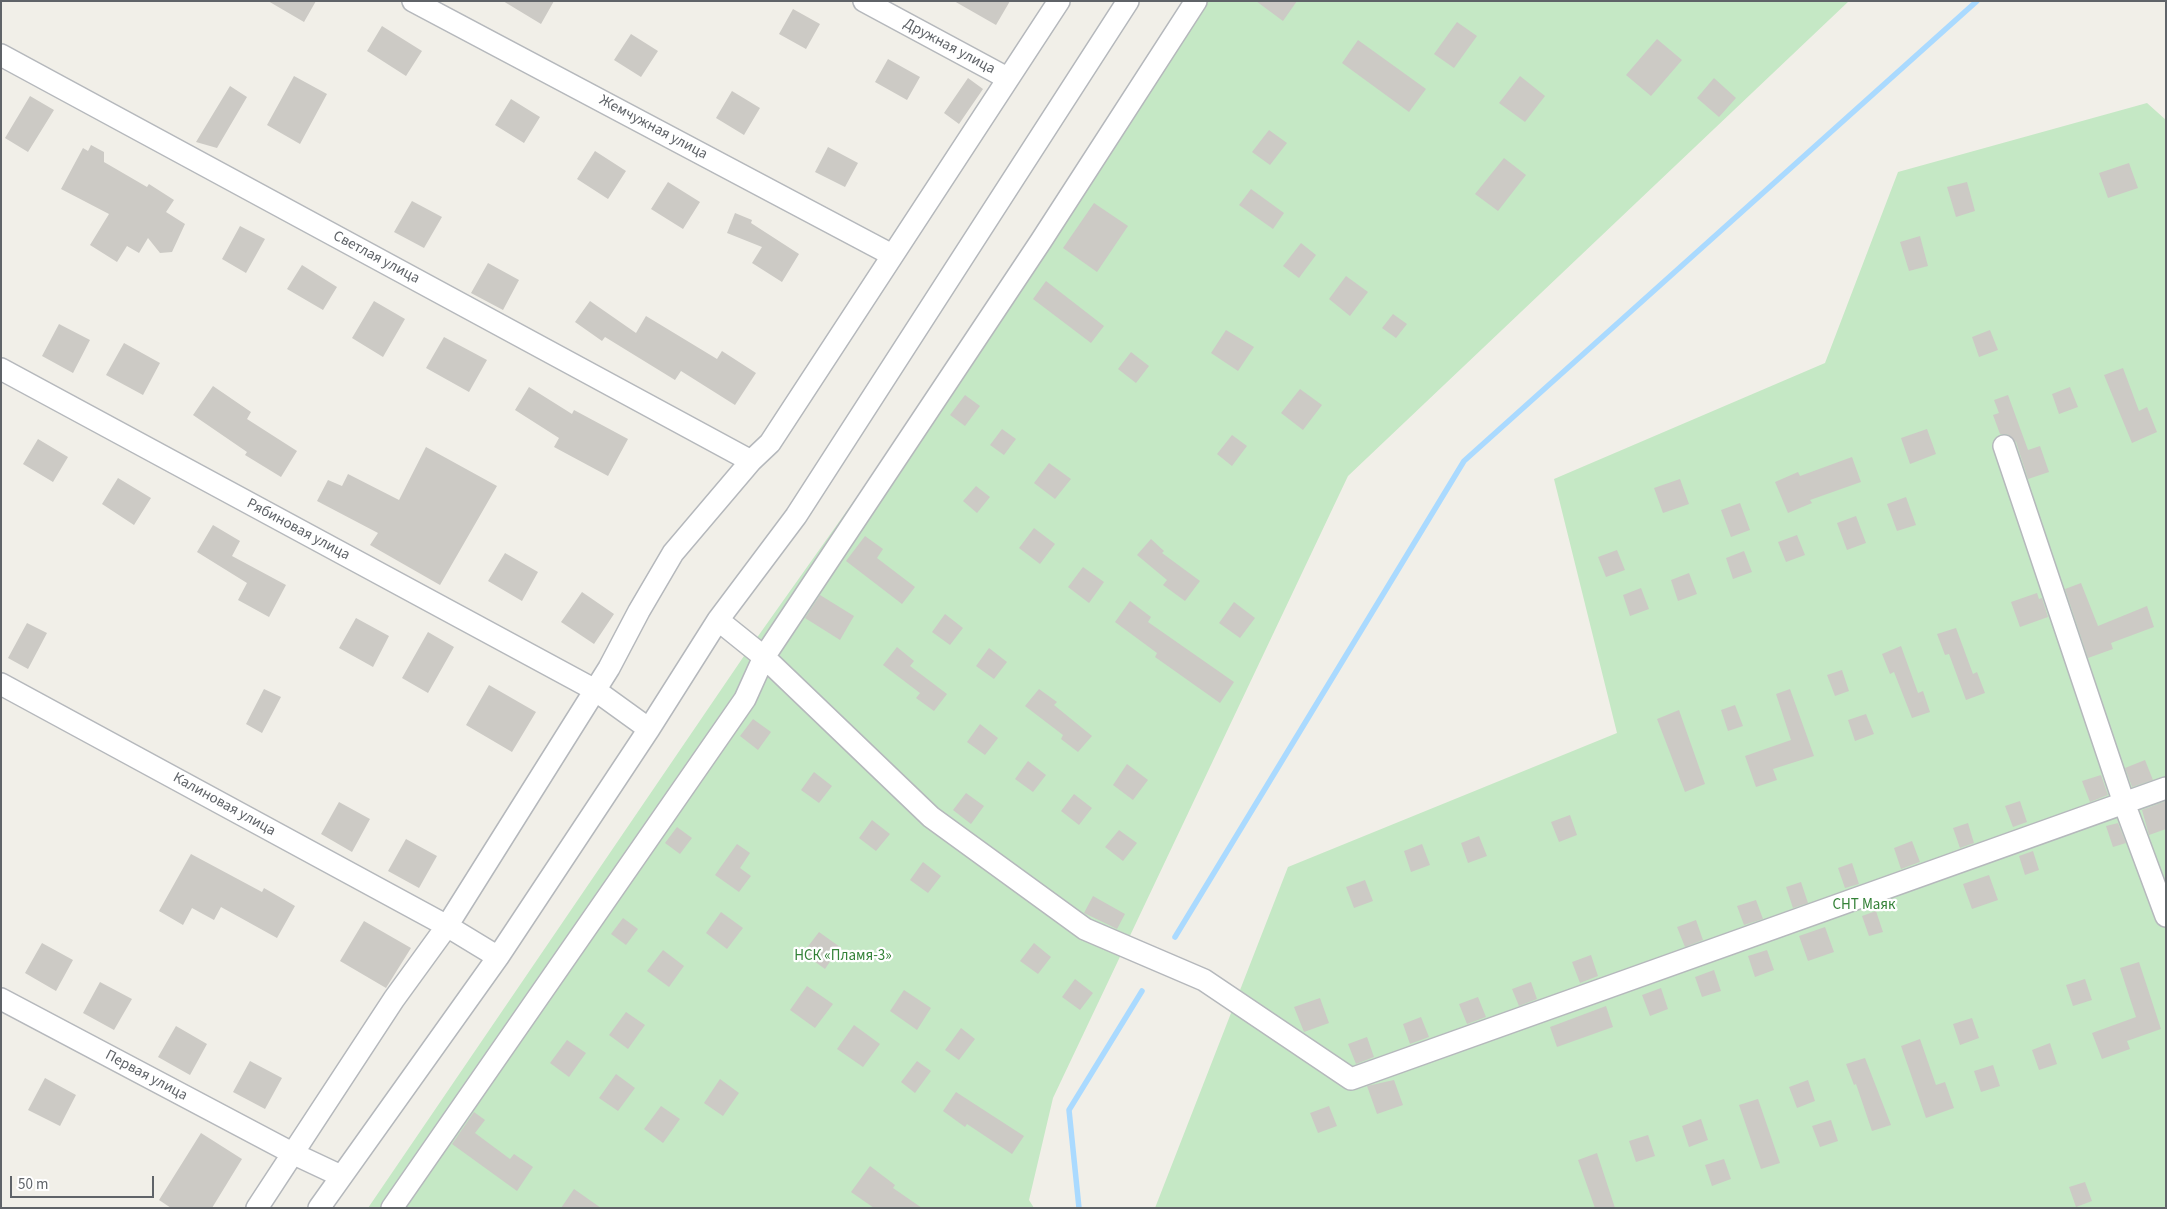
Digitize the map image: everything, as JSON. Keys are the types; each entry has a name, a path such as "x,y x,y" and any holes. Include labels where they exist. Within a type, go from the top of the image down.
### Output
{"street":[{"name":"Жемчужная улица","path":"413,1 892,255"},
{"name":"Дружная улица","path":"864,1 1007,78"},
{"path":"257,1208 394,999 447,926 595,690 673,553 751,462 770,443 1059,1"},
{"path":"319,1208 498,957 649,729 718,620 796,516 1128,1"},
{"path":"392,1208 740,707 764,657 1036,249 1196,1"},
{"name":"Светлая улица","path":"1,55 751,462"},
{"name":"Рябиновая улица","path":"1,369 595,690 649,729"},
{"path":"2004,446 2124,803 2166,916"},
{"path":"718,620 764,657 931,818 1085,929 1204,980 1351,1079 2166,788"},
{"name":"Калиновая улица","path":"1,684 447,926 498,957"},
{"name":"Первая улица","path":"1,999 292,1153 341,1176"}],"green space":[{"name":"НСК «Пламя-3»","path":"1208,1 1849,1 1348,476 1053,1098 1029,1200 1034,1208 368,1208 744,656"},
{"name":"СНТ Маяк","path":"2147,103 2166,120 2166,1208 1155,1208 1288,867 1617,733 1554,479 1825,363 1898,172"}],"building":[{"path":"268,1 316,1 304,22"},
{"path":"503,1 554,1 541,24"},
{"path":"954,1 1010,1 996,25"},
{"path":"1256,1 1297,1 1283,21"},
{"path":"793,9 820,24 806,49 779,34"},
{"path":"1457,22 1477,36 1454,68 1434,54"},
{"path":"382,26 422,51 406,76 367,51"},
{"path":"631,34 658,51 641,77 614,60"},
{"path":"1657,39 1682,60 1651,96 1626,75"},
{"path":"1358,40 1426,89 1409,112 1342,63"},
{"path":"888,59 920,77 907,100 875,82"},
{"path":"294,76 327,94 300,144 267,125"},
{"path":"1520,76 1545,96 1525,122 1499,103"},
{"path":"968,78 983,89 959,124 944,113"},
{"path":"1714,78 1736,98 1719,117 1697,98"},
{"path":"230,86 247,97 217,148 196,142"},
{"path":"732,91 760,108 744,135 716,118"},
{"path":"30,96 54,110 28,152 5,138"},
{"path":"511,99 540,117 524,143 495,125"},
{"path":"1269,130 1287,143 1270,165 1252,152"},
{"path":"91,145 104,152 104,162 147,187 149,184 174,200 166,212 185,224 172,252 160,253 148,238 139,253 127,246 117,262 90,245 109,214 61,189 83,148 88,151"},
{"path":"828,147 858,163 845,187 815,172"},
{"path":"595,151 626,171 608,199 577,179"},
{"path":"1504,158 1526,175 1498,211 1475,194"},
{"path":"2129,163 2138,188 2108,198 2099,173"},
{"path":"668,182 700,202 683,229 651,209"},
{"path":"1967,182 1975,211 1956,217 1947,187"},
{"path":"1251,189 1284,213 1273,229 1239,205"},
{"path":"412,201 442,217 424,248 394,232"},
{"path":"1094,203 1128,226 1097,272 1063,248"},
{"path":"735,213 752,220 751,223 799,254 782,282 752,263 762,247 727,233"},
{"path":"240,226 265,239 246,273 222,259"},
{"path":"1920,236 1928,266 1909,271 1900,242"},
{"path":"1301,243 1316,255 1299,278 1283,266"},
{"path":"488,263 519,280 503,310 471,293"},
{"path":"302,265 337,287 323,310 287,289"},
{"path":"1346,276 1368,292 1350,316 1329,299"},
{"path":"1046,281 1104,326 1091,343 1033,299"},
{"path":"374,301 405,319 383,357 352,338"},
{"path":"590,301 636,333 646,316 717,359 722,351 756,373 735,405 681,371 675,380 605,337 602,341 575,322"},
{"path":"1393,314 1407,324 1396,338 1382,328"},
{"path":"59,324 90,340 73,373 42,356"},
{"path":"1226,330 1254,347 1238,371 1211,353"},
{"path":"1990,330 1998,350 1979,357 1972,337"},
{"path":"444,337 487,360 469,392 426,368"},
{"path":"124,343 160,363 143,395 106,375"},
{"path":"1131,352 1149,366 1136,383 1118,369"},
{"path":"2123,368 2139,411 2147,407 2157,432 2132,443 2104,375"},
{"path":"213,386 251,412 247,419 297,451 281,477 245,455 247,452 193,415"},
{"path":"529,387 572,414 574,410 628,439 608,476 554,447 559,438 515,410"},
{"path":"2070,387 2078,407 2059,414 2052,394"},
{"path":"1300,389 1322,405 1303,430 1281,413"},
{"path":"965,395 980,406 965,426 950,415"},
{"path":"2008,395 2028,450 2040,446 2049,472 2028,479 2016,442 2007,434 2000,434 1993,415 1999,413 1994,400"},
{"path":"1002,429 1016,439 1004,455 990,445"},
{"path":"1927,429 1936,454 1910,464 1901,438"},
{"path":"1232,435 1247,446 1232,466 1217,454"},
{"path":"38,439 68,457 53,482 23,464"},
{"path":"426,447 497,486 440,585 370,545 378,533 317,501 328,480 342,486 348,474 399,500"},
{"path":"1852,457 1861,482 1810,500 1812,503 1788,513 1775,482 1798,472 1800,476"},
{"path":"1049,463 1071,479 1055,499 1034,483"},
{"path":"118,478 151,498 134,525 102,504"},
{"path":"1680,479 1689,504 1663,513 1654,488"},
{"path":"976,486 990,497 977,513 963,501"},
{"path":"1906,497 1916,525 1897,531 1887,504"},
{"path":"1740,503 1750,530 1731,537 1721,510"},
{"path":"1856,516 1866,543 1847,550 1837,523"},
{"path":"213,525 240,541 232,556 286,585 269,617 238,600 247,583 197,552"},
{"path":"1034,528 1055,544 1040,564 1019,548"},
{"path":"1797,535 1805,555 1786,562 1778,542"},
{"path":"865,536 883,549 877,558 915,587 902,604 846,561"},
{"path":"1151,539 1164,551 1162,553 1200,581 1185,601 1163,585 1167,580 1137,555"},
{"path":"1617,550 1625,570 1606,577 1598,557"},
{"path":"1744,551 1752,572 1733,579 1726,558"},
{"path":"505,553 538,572 522,601 488,581"},
{"path":"1083,567 1104,582 1089,603 1068,587"},
{"path":"1689,573 1697,594 1678,601 1671,580"},
{"path":"2081,583 2098,626 2147,606 2154,627 2111,643 2113,649 2088,658 2065,589"},
{"path":"1641,588 1649,609 1630,616 1623,595"},
{"path":"582,592 614,614 594,644 561,622"},
{"path":"2037,593 2039,599 2042,598 2048,617 2020,627 2011,602"},
{"path":"820,595 854,616 840,640 805,618"},
{"path":"1130,601 1151,617 1148,622 1234,682 1220,703 1155,657 1157,653 1115,622"},
{"path":"1234,602 1255,618 1240,638 1219,623"},
{"path":"945,614 963,628 950,645 932,632"},
{"path":"356,618 389,636 373,667 339,648"},
{"path":"27,623 47,633 28,669 8,658"},
{"path":"1956,628 1973,674 1977,672 1985,693 1966,700 1949,654 1945,655 1937,634"},
{"path":"428,632 454,647 428,693 402,678"},
{"path":"1901,646 1918,693 1923,691 1930,712 1912,718 1894,672 1890,674 1882,654"},
{"path":"897,647 914,661 910,666 947,694 934,711 916,698 920,693 883,665"},
{"path":"989,648 1007,662 994,679 976,666"},
{"path":"1842,670 1849,691 1835,696 1827,675"},
{"path":"489,685 536,712 512,752 466,725"},
{"path":"264,689 281,697 262,733 246,724"},
{"path":"1039,689 1057,702 1054,705 1092,736 1078,752 1061,739 1063,735 1025,706"},
{"path":"1790,689 1814,756 1773,769 1777,780 1756,787 1745,756 1791,740 1776,694"},
{"path":"1735,705 1743,726 1728,731 1721,710"},
{"path":"1679,710 1705,784 1685,792 1657,719"},
{"path":"1866,714 1874,734 1855,741 1848,720"},
{"path":"753,719 771,732 758,750 740,736"},
{"path":"980,724 998,738 985,755 967,742"},
{"path":"2145,760 2153,780 2132,787 2125,768"},
{"path":"1028,761 1046,775 1033,792 1015,779"},
{"path":"1127,764 1148,780 1133,800 1113,785"},
{"path":"814,772 832,786 819,803 801,790"},
{"path":"2101,775 2108,795 2090,802 2082,781"},
{"path":"966,793 984,806 971,824 953,810"},
{"path":"1074,794 1092,808 1079,825 1061,811"},
{"path":"2020,801 2027,822 2013,827 2005,806"},
{"path":"2166,801 2166,829 2149,835 2142,810"},
{"path":"339,802 370,819 352,852 321,834"},
{"path":"1570,815 1577,835 1559,842 1551,822"},
{"path":"872,820 890,834 876,851 859,838"},
{"path":"1968,823 1974,843 1960,848 1953,828"},
{"path":"2118,823 2126,843 2113,847 2106,826"},
{"path":"677,827 692,838 680,854 665,843"},
{"path":"1119,830 1137,843 1123,861 1105,847"},
{"path":"1479,836 1487,856 1468,863 1461,843"},
{"path":"406,839 437,856 419,888 388,871"},
{"path":"1912,841 1920,862 1901,869 1894,848"},
{"path":"737,844 750,853 740,868 751,876 739,892 715,875"},
{"path":"1422,844 1430,865 1411,872 1404,851"},
{"path":"2033,851 2039,870 2025,875 2019,856"},
{"path":"191,854 262,892 264,888 295,906 277,938 221,907 214,920 192,908 183,925 159,911"},
{"path":"923,862 941,876 928,893 910,880"},
{"path":"1852,863 1859,884 1845,888 1838,868"},
{"path":"1989,875 1998,900 1972,909 1963,884"},
{"path":"1365,880 1373,901 1354,908 1346,887"},
{"path":"1801,882 1808,903 1793,908 1786,887"},
{"path":"1093,896 1125,914 1117,929 1084,913"},
{"path":"1756,900 1763,919 1744,925 1737,906"},
{"path":"1876,911 1883,932 1869,936 1862,916"},
{"path":"721,912 743,928 727,949 706,933"},
{"path":"623,918 638,929 626,945 611,934"},
{"path":"1696,920 1703,940 1685,947 1677,927"},
{"path":"364,921 411,948 386,988 340,961"},
{"path":"1825,927 1834,952 1808,961 1799,936"},
{"path":"819,932 840,947 825,969 803,953"},
{"path":"42,943 73,960 56,991 25,973"},
{"path":"1034,943 1051,957 1038,974 1020,961"},
{"path":"663,950 684,966 669,987 647,971"},
{"path":"1767,950 1774,970 1755,977 1748,956"},
{"path":"1591,955 1598,976 1580,983 1572,962"},
{"path":"2139,962 2161,1029 2127,1041 2130,1049 2102,1059 2092,1033 2136,1017 2120,968"},
{"path":"1714,970 1721,991 1702,997 1695,977"},
{"path":"1075,979 1093,993 1080,1010 1062,997"},
{"path":"2085,979 2092,1000 2073,1006 2066,985"},
{"path":"100,982 132,999 114,1030 83,1013"},
{"path":"1531,982 1537,999 1519,1006 1512,989"},
{"path":"807,986 833,1004 815,1028 790,1010"},
{"path":"1661,988 1668,1009 1650,1016 1642,995"},
{"path":"904,990 931,1008 917,1030 890,1011"},
{"path":"1478,997 1486,1017 1467,1024 1459,1004"},
{"path":"1320,998 1329,1023 1304,1032 1294,1007"},
{"path":"1606,1006 1613,1027 1557,1047 1550,1027"},
{"path":"626,1012 645,1025 628,1049 609,1035"},
{"path":"1421,1017 1429,1037 1410,1044 1403,1024"},
{"path":"1972,1018 1979,1038 1960,1045 1953,1024"},
{"path":"854,1025 880,1044 863,1067 837,1049"},
{"path":"176,1026 207,1044 190,1075 158,1057"},
{"path":"961,1028 975,1039 959,1060 945,1050"},
{"path":"1367,1037 1374,1057 1356,1064 1348,1044"},
{"path":"1920,1039 1936,1085 1945,1082 1954,1108 1926,1118 1901,1046"},
{"path":"567,1040 586,1053 569,1077 550,1063"},
{"path":"2050,1043 2057,1064 2039,1070 2032,1050"},
{"path":"1865,1058 1891,1125 1872,1131 1856,1084 1854,1085 1846,1064"},
{"path":"250,1061 282,1078 265,1109 233,1092"},
{"path":"917,1061 931,1071 915,1093 901,1082"},
{"path":"1993,1065 2000,1086 1981,1092 1974,1071"},
{"path":"616,1074 635,1088 618,1111 599,1098"},
{"path":"45,1078 76,1095 60,1126 28,1110"},
{"path":"720,1079 739,1093 723,1116 704,1103"},
{"path":"1394,1080 1403,1105 1377,1114 1367,1086"},
{"path":"1808,1080 1815,1101 1797,1108 1789,1087"},
{"path":"956,1092 1024,1136 1012,1154 967,1124 965,1127 943,1111"},
{"path":"1758,1099 1780,1163 1761,1169 1739,1105"},
{"path":"661,1106 680,1119 663,1143 644,1129"},
{"path":"1329,1106 1337,1126 1318,1133 1310,1113"},
{"path":"474,1112 485,1120 475,1133 510,1159 514,1154 533,1167 517,1191 452,1144"},
{"path":"1701,1119 1708,1140 1689,1147 1682,1126"},
{"path":"1831,1120 1838,1141 1820,1147 1812,1126"},
{"path":"201,1133 242,1159 212,1208 171,1208 159,1200"},
{"path":"1648,1135 1655,1156 1636,1162 1629,1141"},
{"path":"1597,1153 1615,1208 1595,1208 1578,1160"},
{"path":"1724,1159 1731,1179 1712,1186 1705,1165"},
{"path":"870,1166 895,1185 893,1188 922,1208 874,1208 851,1192"},
{"path":"2085,1182 2092,1201 2076,1207 2069,1187"},
{"path":"574,1189 601,1208 561,1208"}],"waterway":[{"path":"1175,937 1464,461 1977,1"},
{"path":"1079,1208 1069,1110 1142,991"}]}
